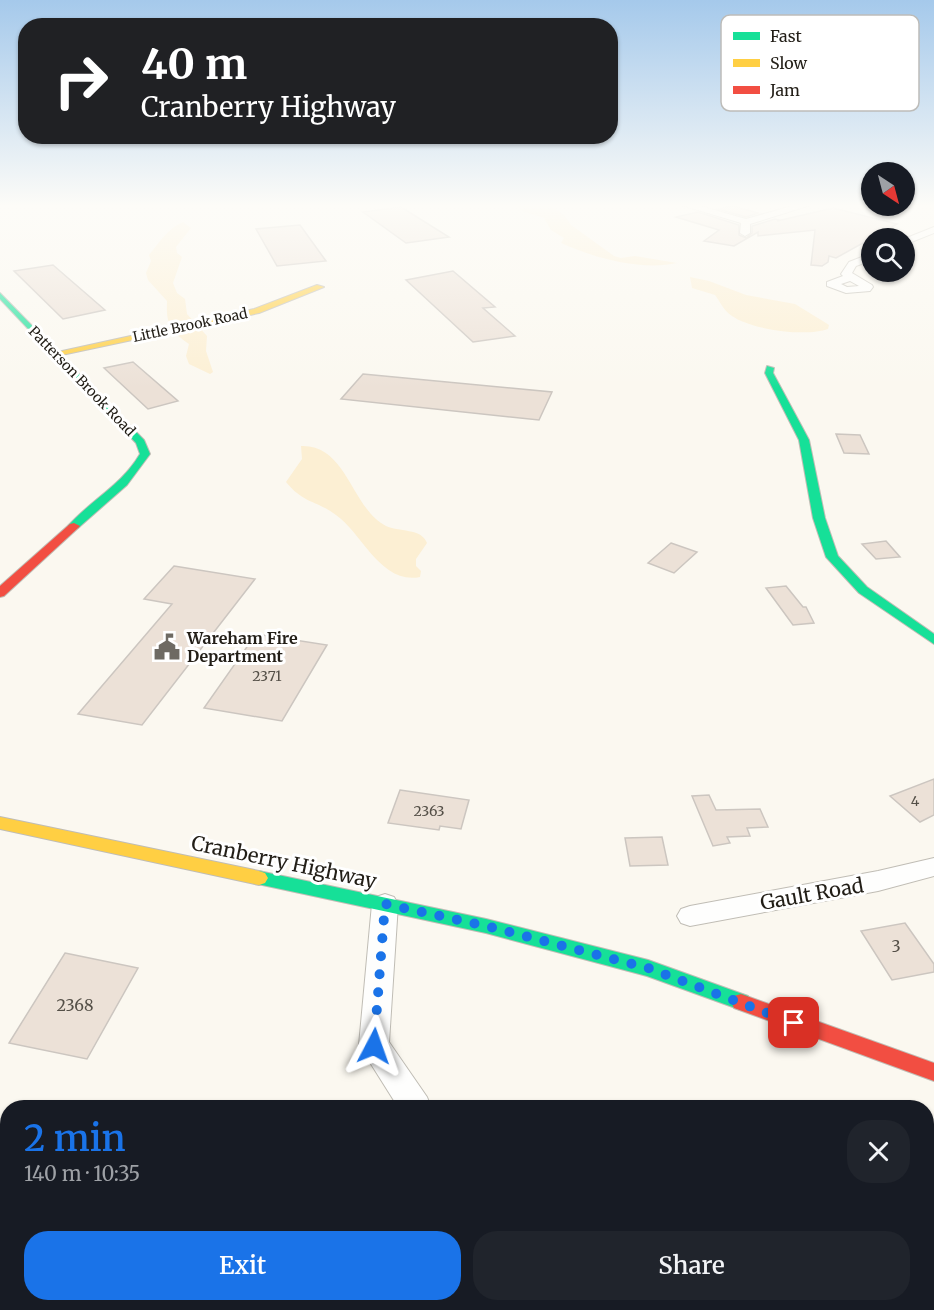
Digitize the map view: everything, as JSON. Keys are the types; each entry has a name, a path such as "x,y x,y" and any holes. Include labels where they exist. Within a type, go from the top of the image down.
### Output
{"street":[{"path":"851,265 846,274 851,277"},
{"name":"Little Brook Road","path":"57,353 256,311 285,302 320,286"},
{"name":"Patterson Brook Road","path":"0,295 141,442 145,454 141,463 128,477 0,593"},
{"path":"770,368 769,373 795,417 803,438 817,511 832,558 877,601 934,640"},
{"name":"Cranberry Highway","path":"0,823 486,926 648,968 934,1072"},
{"name":"Gault Road","path":"690,916 878,881 934,867"},
{"path":"385,904 374,1046 411,1100"}],"shaded area":[{"path":"149,265 179,265 173,283 177,293 185,299 187,314 207,336 206,351 213,372 210,374 189,364 186,356 189,344 173,331 167,316 167,301 148,280 146,273"},
{"path":"690,277 709,281 746,295 795,304 829,325 828,329 807,332 779,331 741,321 726,311 715,295 692,288"},
{"path":"301,446 316,448 329,455 348,478 364,506 386,526 415,533 424,538 427,543 416,559 416,566 421,571 420,577 406,577 383,566 336,515 292,489 286,482 302,459"}],"building":[{"path":"53,265 105,310 63,319 14,271"},
{"path":"453,271 495,307 483,308 515,336 473,342 406,280"},
{"path":"133,362 178,401 148,409 104,368"},
{"path":"363,374 552,392 539,420 341,399"},
{"path":"836,434 860,435 869,454 844,453"},
{"path":"886,541 900,557 876,559 862,544"},
{"path":"671,543 697,552 674,573 648,563"},
{"path":"174,566 255,579 142,725 78,714 172,604 144,599"},
{"path":"786,586 803,607 806,607 814,623 793,625 766,588"},
{"path":"256,634 327,645 282,721 204,708"},
{"path":"934,779 934,815 920,822 890,796"},
{"path":"400,790 469,800 461,829 440,826 439,830 388,823"},
{"path":"709,795 716,810 760,809 768,827 747,828 750,836 727,837 730,843 713,846 692,796"},
{"path":"662,837 668,865 630,866 625,838"},
{"path":"905,923 934,964 934,972 892,980 861,931"},
{"path":"65,953 138,968 87,1059 9,1043"}],"traffic: fast":[{"path":"0,295 141,442 145,454 123,483 74,526"},
{"path":"770,368 769,373 804,440 819,518 832,557 863,590 934,640"},
{"path":"259,878 486,926 648,968 741,1002"}],"traffic: slow":[{"path":"57,353 256,311 320,287"},
{"path":"0,823 259,878"}],"traffic: jam":[{"path":"0,593 74,526"},
{"path":"741,1002 934,1072"}],"place":[{"name":"Wareham Fire Department","path":"167,647"}],"route":[{"path":"374,1046 385,904 486,926 648,968 794,1023"}]}
